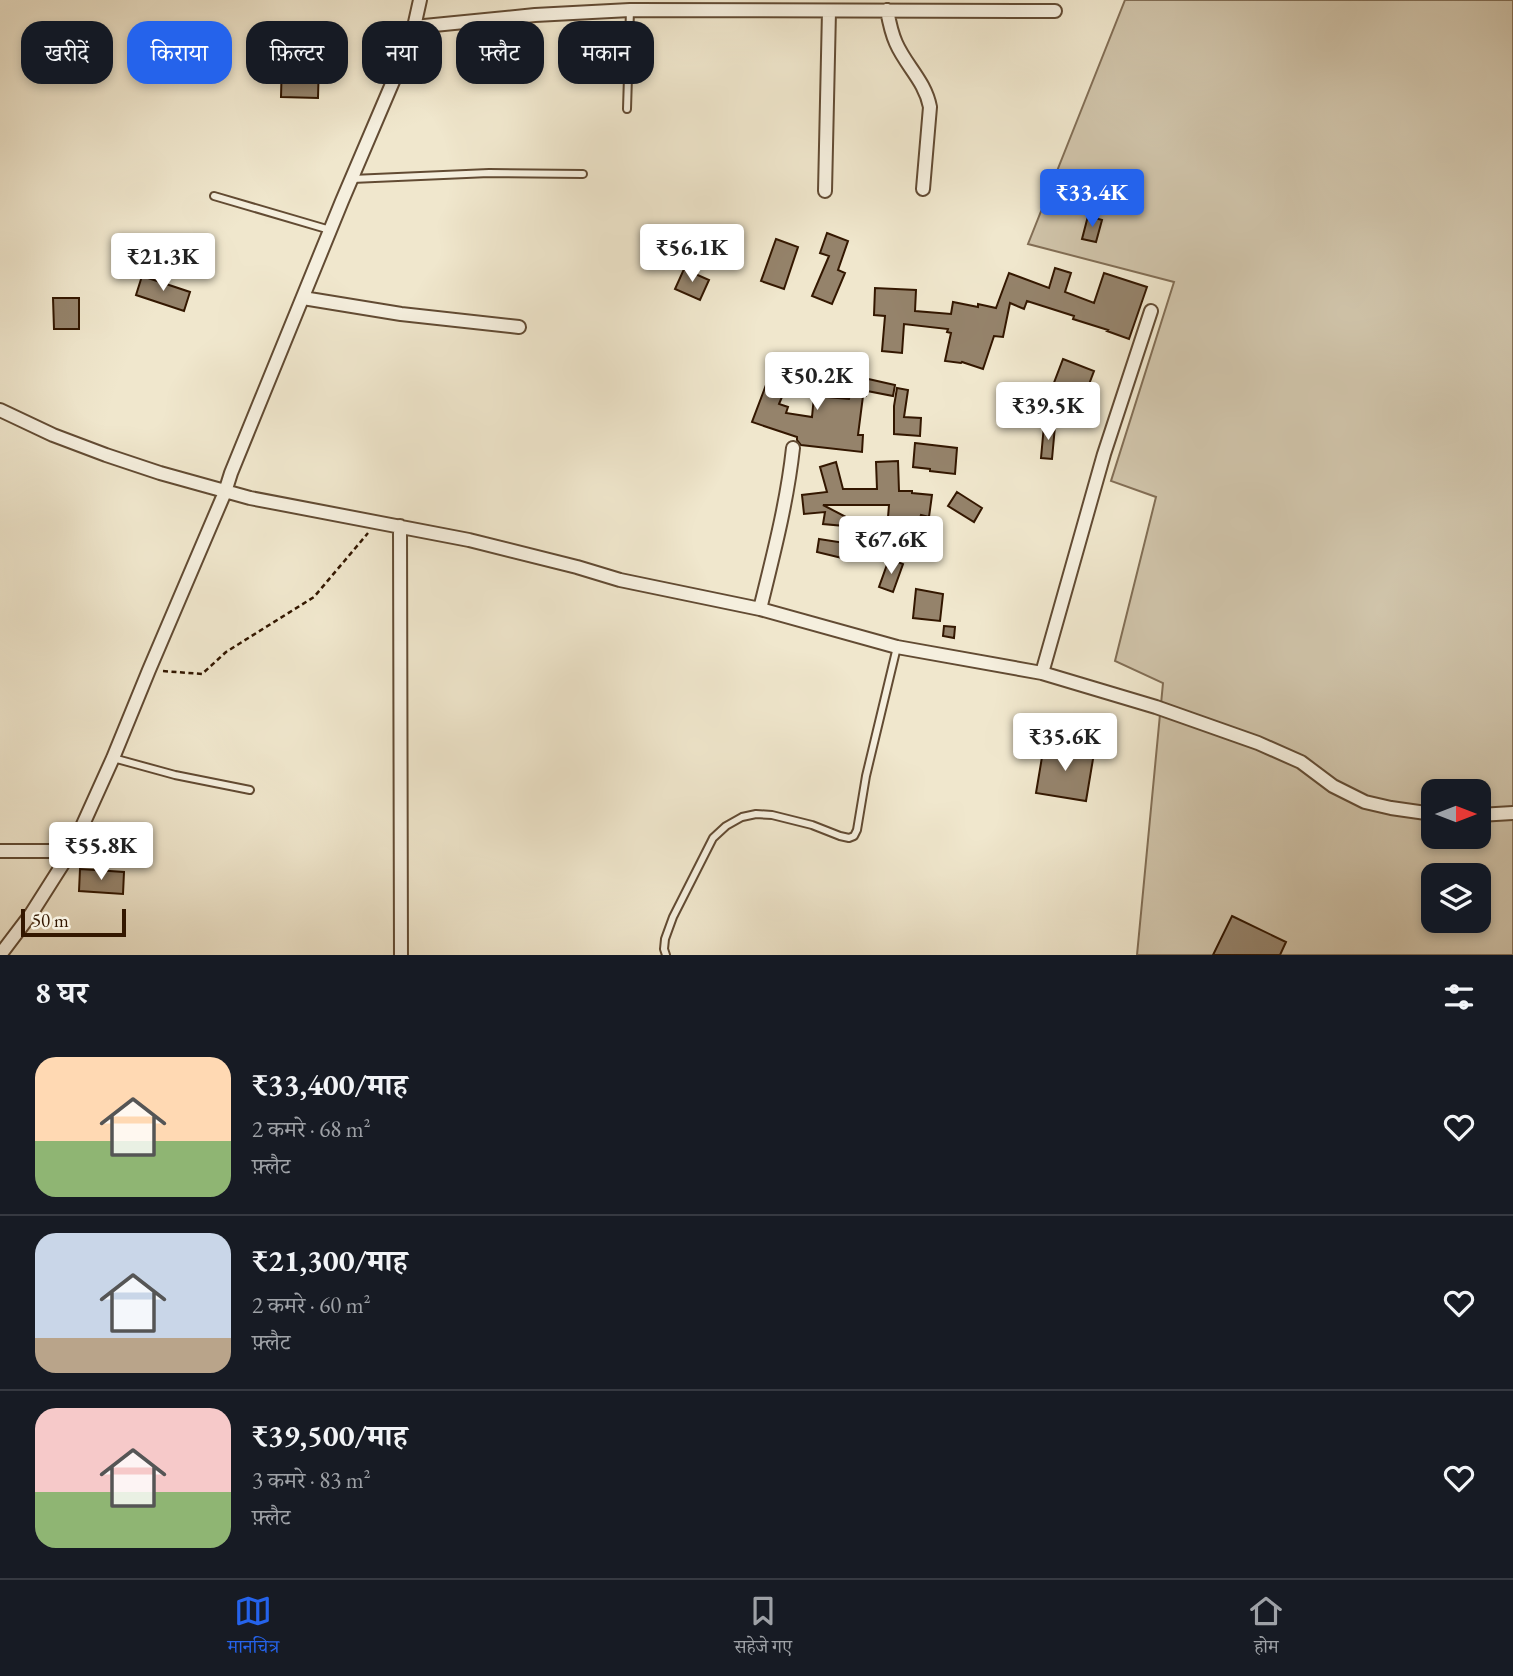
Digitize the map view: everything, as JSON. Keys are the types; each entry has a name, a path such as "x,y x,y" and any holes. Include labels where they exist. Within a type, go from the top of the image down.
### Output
{"street":[{"path":"415,21 420,0"},
{"path":"442,24 535,15 630,10 815,6 830,11 1055,11"},
{"path":"887,10 896,43 928,97 930,107 923,189"},
{"path":"825,191 830,11"},
{"path":"1,955 71,851 113,758 392,84"},
{"path":"303,298 401,314 519,327"},
{"path":"1042,673 1104,454 1152,311"},
{"path":"0,410 53,435 106,455 225,492 469,540 577,566 620,580 760,610 897,647 1042,673 1156,706 1258,743 1301,762 1333,786 1365,802 1421,812"},
{"path":"760,610 783,518 793,448"},
{"path":"400,526 401,955"},
{"path":"1491,815 1513,813"},
{"path":"0,851 71,851"}],"lane":[{"path":"627,108 630,10"},
{"path":"352,179 489,173 583,174"},
{"path":"215,196 331,230"},
{"path":"666,955 664,949 673,917 713,838 726,826 742,817 756,814 772,815 812,825 849,838 858,830 866,776 897,647"},
{"path":"113,758 175,775 250,790"}],"path":[{"path":"149,670 202,674 226,652 314,597 377,522"}],"shaded area":[{"path":"1125,0 1513,0 1513,955 1137,955 1163,683 1115,661 1156,497 1111,481 1174,282 1028,244"}],"building":[{"path":"281,84 318,84 318,98 281,97"},
{"path":"1088,216 1102,220 1096,242 1082,239"},
{"path":"827,233 848,241 838,270 845,273 832,304 812,296 829,256 820,253"},
{"path":"776,239 798,247 784,289 761,281"},
{"path":"1055,268 1071,273 1065,292 1094,303 1104,273 1147,287 1129,339 1073,319 1074,316 1027,301 1024,309 1010,303 1003,337 994,336 983,369 962,362 945,361 951,333 947,332 948,329 904,324 902,353 882,351 885,316 874,315 875,288 916,290 915,311 951,314 953,302 996,308 1009,273 1049,288"},
{"path":"684,269 709,280 700,300 675,289"},
{"path":"142,276 190,292 184,311 136,295"},
{"path":"53,298 79,298 79,329 54,329"},
{"path":"781,356 799,366 779,404 788,407 786,413 812,417 814,396 849,399 855,376 895,385 893,396 867,391 866,396 863,396 858,435 863,435 862,452 801,445 797,437 752,422 769,377"},
{"path":"1063,359 1094,371 1083,400 1052,388"},
{"path":"897,388 908,390 904,417 921,418 920,436 894,434"},
{"path":"1044,425 1055,426 1052,459 1041,458"},
{"path":"915,443 957,448 955,474 913,467"},
{"path":"898,461 899,491 932,495 929,517 921,515 915,532 887,529 889,505 823,505 867,528 823,524 825,512 804,514 802,495 827,492 820,467 836,462 843,489 877,489 876,462"},
{"path":"957,492 982,508 974,522 948,506"},
{"path":"819,539 845,543 842,558 817,552"},
{"path":"889,559 903,564 893,592 879,587"},
{"path":"916,589 943,594 940,621 913,618"},
{"path":"944,626 955,627 954,638 943,636"},
{"path":"1044,745 1094,753 1086,801 1036,793"},
{"path":"80,869 124,872 123,894 79,891"},
{"path":"1232,916 1286,942 1280,955 1213,955"}]}
